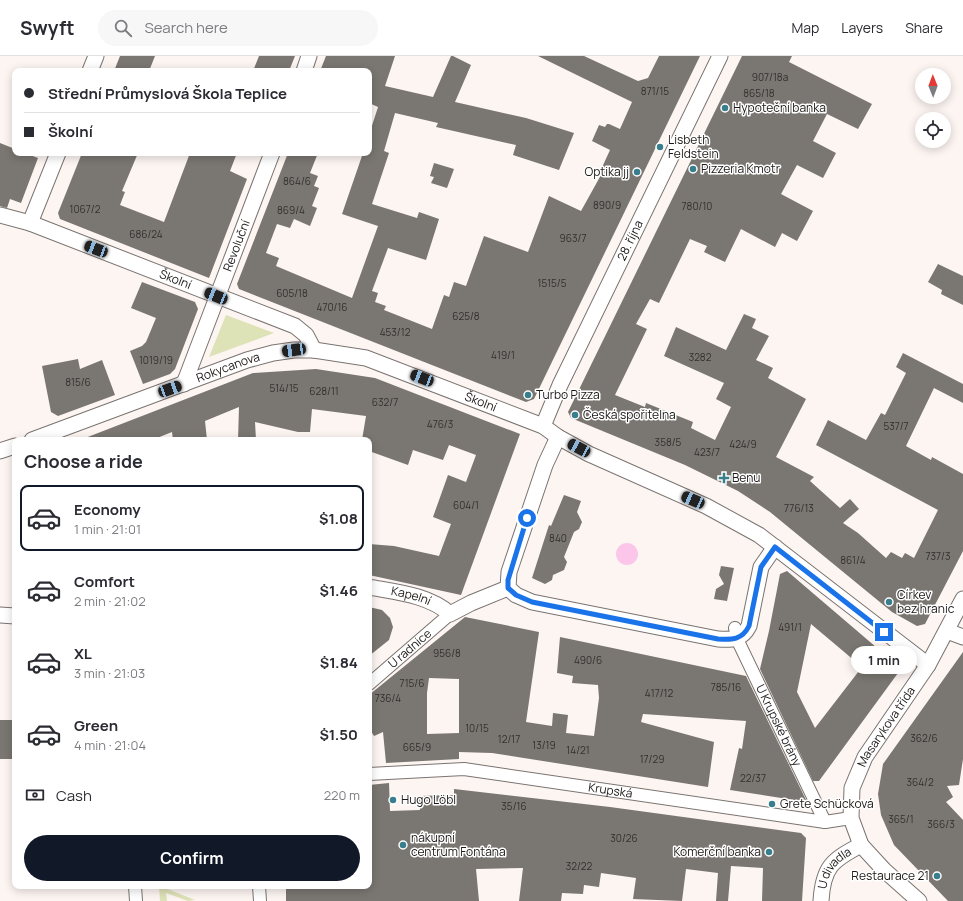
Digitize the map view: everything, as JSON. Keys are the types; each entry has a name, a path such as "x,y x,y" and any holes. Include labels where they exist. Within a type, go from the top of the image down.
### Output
{"street":[{"path":"91,68 96,56"},
{"path":"305,68 310,56"},
{"name":"28. října","path":"543,426 560,385 720,56"},
{"path":"30,223 57,156"},
{"name":"Revoluční","path":"184,384 216,296 271,156"},
{"name":"Školní","path":"0,215 30,223 295,326 306,335 314,350 366,358 543,426 558,438 589,454 706,506 759,535 928,665"},
{"name":"Rokycanova","path":"40,437 247,360 273,353 294,350 314,350"},
{"path":"508,588 510,572 545,465 558,438"},
{"path":"0,451 12,447"},
{"path":"508,588 516,595 532,602 718,639 746,633 749,626 761,567 775,547"},
{"name":"Kapelní","path":"372,588 411,596 440,605 450,614"},
{"path":"450,614 471,603 508,588"},
{"name":"Masarykova třída","path":"851,818 852,788 865,756 928,665 963,599"},
{"name":"U radnice","path":"372,681 450,614"},
{"path":"0,615 12,616"},
{"path":"947,631 963,637"},
{"name":"U Krupské brány","path":"736,634 825,822"},
{"name":"Krupská","path":"372,774 464,769 825,822 851,818"},
{"path":"851,818 861,845 884,870 919,901"},
{"name":"U divadla","path":"821,901 824,878 830,868 844,854 861,845"},
{"path":"135,889 136,901"},
{"path":"259,889 260,901"}],"green space":[{"path":"226,315 274,333 209,357"},
{"path":"159,889 168,889 195,900 188,901 166,893 167,901 160,901"}],"shaded area":[{"path":"627,543 635,546 638,554 635,562 627,565 619,562 616,554 619,546"}],"building":[{"path":"120,56 155,56 150,68 115,68"},
{"path":"259,56 295,56 290,68 254,68"},
{"path":"326,56 395,56 385,86 433,97 451,56 453,56 471,65 455,102 526,118 574,133 559,170 513,155 516,145 436,127 438,123 395,113 384,151 389,153 372,204 417,218 419,212 439,219 426,260 388,248 372,291 378,293 375,302 386,306 384,310 432,329 444,295 449,297 454,282 466,286 484,236 528,252 549,196 581,211 601,175 599,174 610,150 592,141 599,125 605,127 609,124 620,129 632,102 538,56 584,56 638,81 648,78 659,56 700,56 534,399 526,402 239,289 237,284 287,156 317,156 310,173 318,176 314,186 319,188 312,206 317,208 310,226 294,219 290,228 277,224 266,253 279,258 276,266 352,298 378,226 342,214 362,156 372,156 372,126 378,107 372,104 372,68 321,68"},
{"path":"742,56 792,56 789,62 872,104 858,129 827,114 813,141 836,153 823,178 797,165 781,194 813,211 797,241 782,233 775,247 741,229 725,262 704,252 707,246 690,239 659,303 650,299 636,324 647,329 615,395 645,407 646,403 693,422 691,428 715,440 731,407 716,399 724,383 664,356 676,327 726,350 744,314 756,319 752,328 769,336 756,360 773,368 768,378 806,399 776,457 814,477 810,481 840,508 850,499 859,509 843,523 858,533 886,558 891,552 902,558 905,553 914,558 938,510 816,445 828,420 866,440 881,413 885,415 906,373 896,367 903,353 963,384 963,403 934,388 906,446 931,460 932,457 963,474 963,551 925,624 917,626 892,612 770,512 738,491 685,465 571,418 568,412"},
{"path":"0,143 12,148 12,156 33,156 38,158 21,203 10,199 7,208 0,206"},
{"path":"81,156 137,156 122,191 125,192 120,205 164,222 189,156 236,156 230,171 247,179 209,278 60,219 58,213"},
{"path":"434,163 454,169 447,188 431,183 434,177 430,176"},
{"path":"938,264 963,276 963,305 941,294 942,290 928,282"},
{"path":"142,282 195,302 198,309 175,369 170,374 143,384 130,351 142,346 146,342 156,318 131,308"},
{"path":"78,359 80,369 102,360 115,395 58,416 51,412 42,366"},
{"path":"316,369 375,378 520,434 461,595 372,576 372,544 394,546 439,556 451,524 433,517 448,475 466,482 476,455 449,445 443,460 413,450 408,465 372,452 372,437 362,437 366,416 312,409 310,432 298,432 255,422 256,437 238,437 239,407 205,421 207,437 173,437 172,432 160,437 88,437 253,373"},
{"path":"564,495 581,501 577,512 582,522 579,529 574,532 564,557 567,562 564,570 553,575 552,580 545,584 532,578 549,525 551,526"},
{"path":"721,566 734,568 727,601 714,599 716,589 724,584 719,575"},
{"path":"787,571 897,665 898,673 819,781 813,781 760,669 780,574","holes":["811,624 862,667 815,728 797,692"]},
{"path":"372,608 382,610 390,618 393,627 389,640 372,654"},
{"path":"465,617 539,632 526,722 552,726 553,713 568,715 566,733 594,736 599,698 598,685 572,683 573,676 557,673 560,637 746,676 807,802 730,790 739,748 742,749 746,721 643,714 641,722 714,742 708,787 492,753 459,752 459,759 386,763 383,732 374,736 372,733 372,693","holes":["429,678 459,679 459,733 427,734 427,693"]},
{"path":"963,652 963,759 959,785 947,786 953,797 946,802 963,820 963,901 948,901 894,845 881,815 878,794 883,764"},
{"path":"0,720 12,720 12,759 0,759"},
{"path":"389,783 390,811 420,810 418,796 454,795 454,789 610,807 801,833 806,838 802,901 762,901 763,868 731,866 728,901 716,901 718,873 686,869 682,901 633,899 636,878 601,873 599,887 584,885 583,894 562,893 561,901 519,901 523,868 476,869 479,901 286,901 286,889 372,889 372,785"}],"place":[{"name":"Hypoteční banka","path":"725,108"},
{"name":"Lisbeth Feldstein","path":"660,147"},
{"name":"Pizzeria Kmotr","path":"693,169"},
{"name":"Optika jj","path":"637,172"},
{"name":"Turbo Pizza","path":"528,395"},
{"name":"Česká spořitelna","path":"575,415"},
{"name":"Benu","path":"724,478"},
{"name":"Církev bez hranic","path":"889,602"},
{"name":"Hugo Löbl","path":"393,800"},
{"name":"Grete Schücková","path":"772,804"},
{"name":"nákupní centrum Fontána","path":"403,845"},
{"name":"Komerční banka","path":"769,852"},
{"name":"Restaurace 21","path":"937,876"}],"route":[{"path":"527,518 510,572 508,588 516,595 532,602 718,639 737,639 746,633 749,626 761,567 775,547 884,632"}]}
